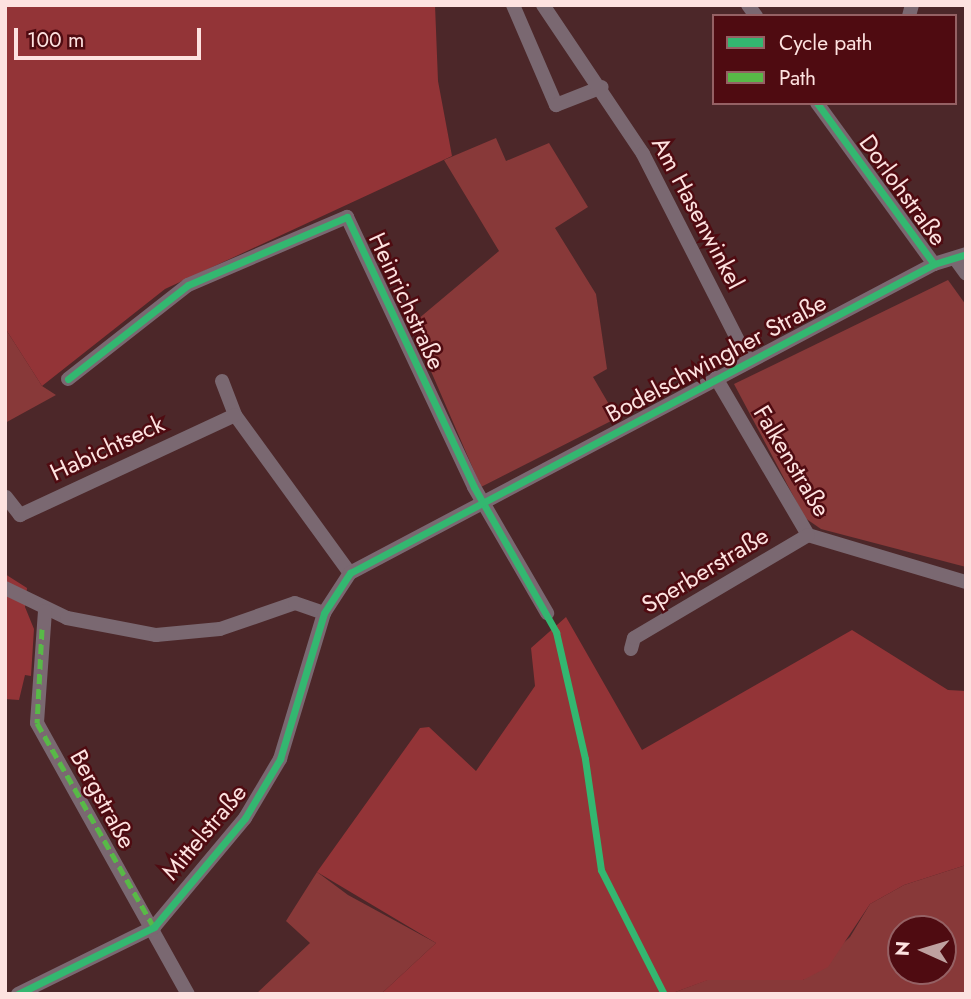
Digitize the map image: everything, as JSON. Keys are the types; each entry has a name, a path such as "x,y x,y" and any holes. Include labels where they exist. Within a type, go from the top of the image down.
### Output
{"street":[{"path":"513,5 556,105 602,87"},
{"name":"Am Hasenwinkel","path":"543,5 602,87 749,362"},
{"name":"Dorlohstraße","path":"818,105 934,264"},
{"name":"Heinrichstraße","path":"68,379 188,285 347,217 486,500 547,614"},
{"path":"961,257 966,274"},
{"name":"Bodelschwingher Straße","path":"351,573 934,264 961,257"},
{"name":"Falkenstraße","path":"716,378 808,535 966,582"},
{"path":"222,381 235,415 351,573"},
{"name":"Habichtseck","path":"6,497 20,515 235,415"},
{"name":"Sperberstraße","path":"631,649 634,638 808,535"},
{"name":"Mittelstraße","path":"18,994 154,927 262,793 280,759 324,613 351,573"},
{"path":"5,588 45,611 109,629 184,635 243,624 295,603 324,613"},
{"name":"Bergstraße","path":"45,611 37,723 154,927 187,994"}],"shaded area":[{"path":"5,5 435,5 438,81 452,156 165,289 42,386 5,328"},
{"path":"496,138 506,161 549,143 588,207 555,228 596,294 607,369 593,377 617,418 481,487 411,325 499,251 444,160"},
{"path":"948,280 966,305 966,567 821,529 805,518 734,384"},
{"path":"5,328 42,386 56,395 5,423"},
{"path":"5,574 27,588 25,607 34,629 31,676 25,675 19,700 5,699"},
{"path":"566,617 642,750 852,630 948,690 966,691 966,865 904,885 870,904 828,967 803,980 708,980 670,994 381,994 436,943 317,872 420,728 429,727 476,771 535,686 531,648"},
{"path":"966,865 966,994 670,994 707,980 803,980 850,937 870,904 904,885"},
{"path":"317,872 348,895 436,943 381,994 256,994 310,943 286,921"}],"marked path":[{"path":"42,629 37,723 154,927"}],"cycle path":[{"path":"818,105 934,264"},
{"path":"68,379 188,285 347,217 474,487 556,632 585,759 601,870 664,994"},
{"path":"18,994 154,927 245,818 280,759 324,613 350,573 934,264 966,254"}]}
